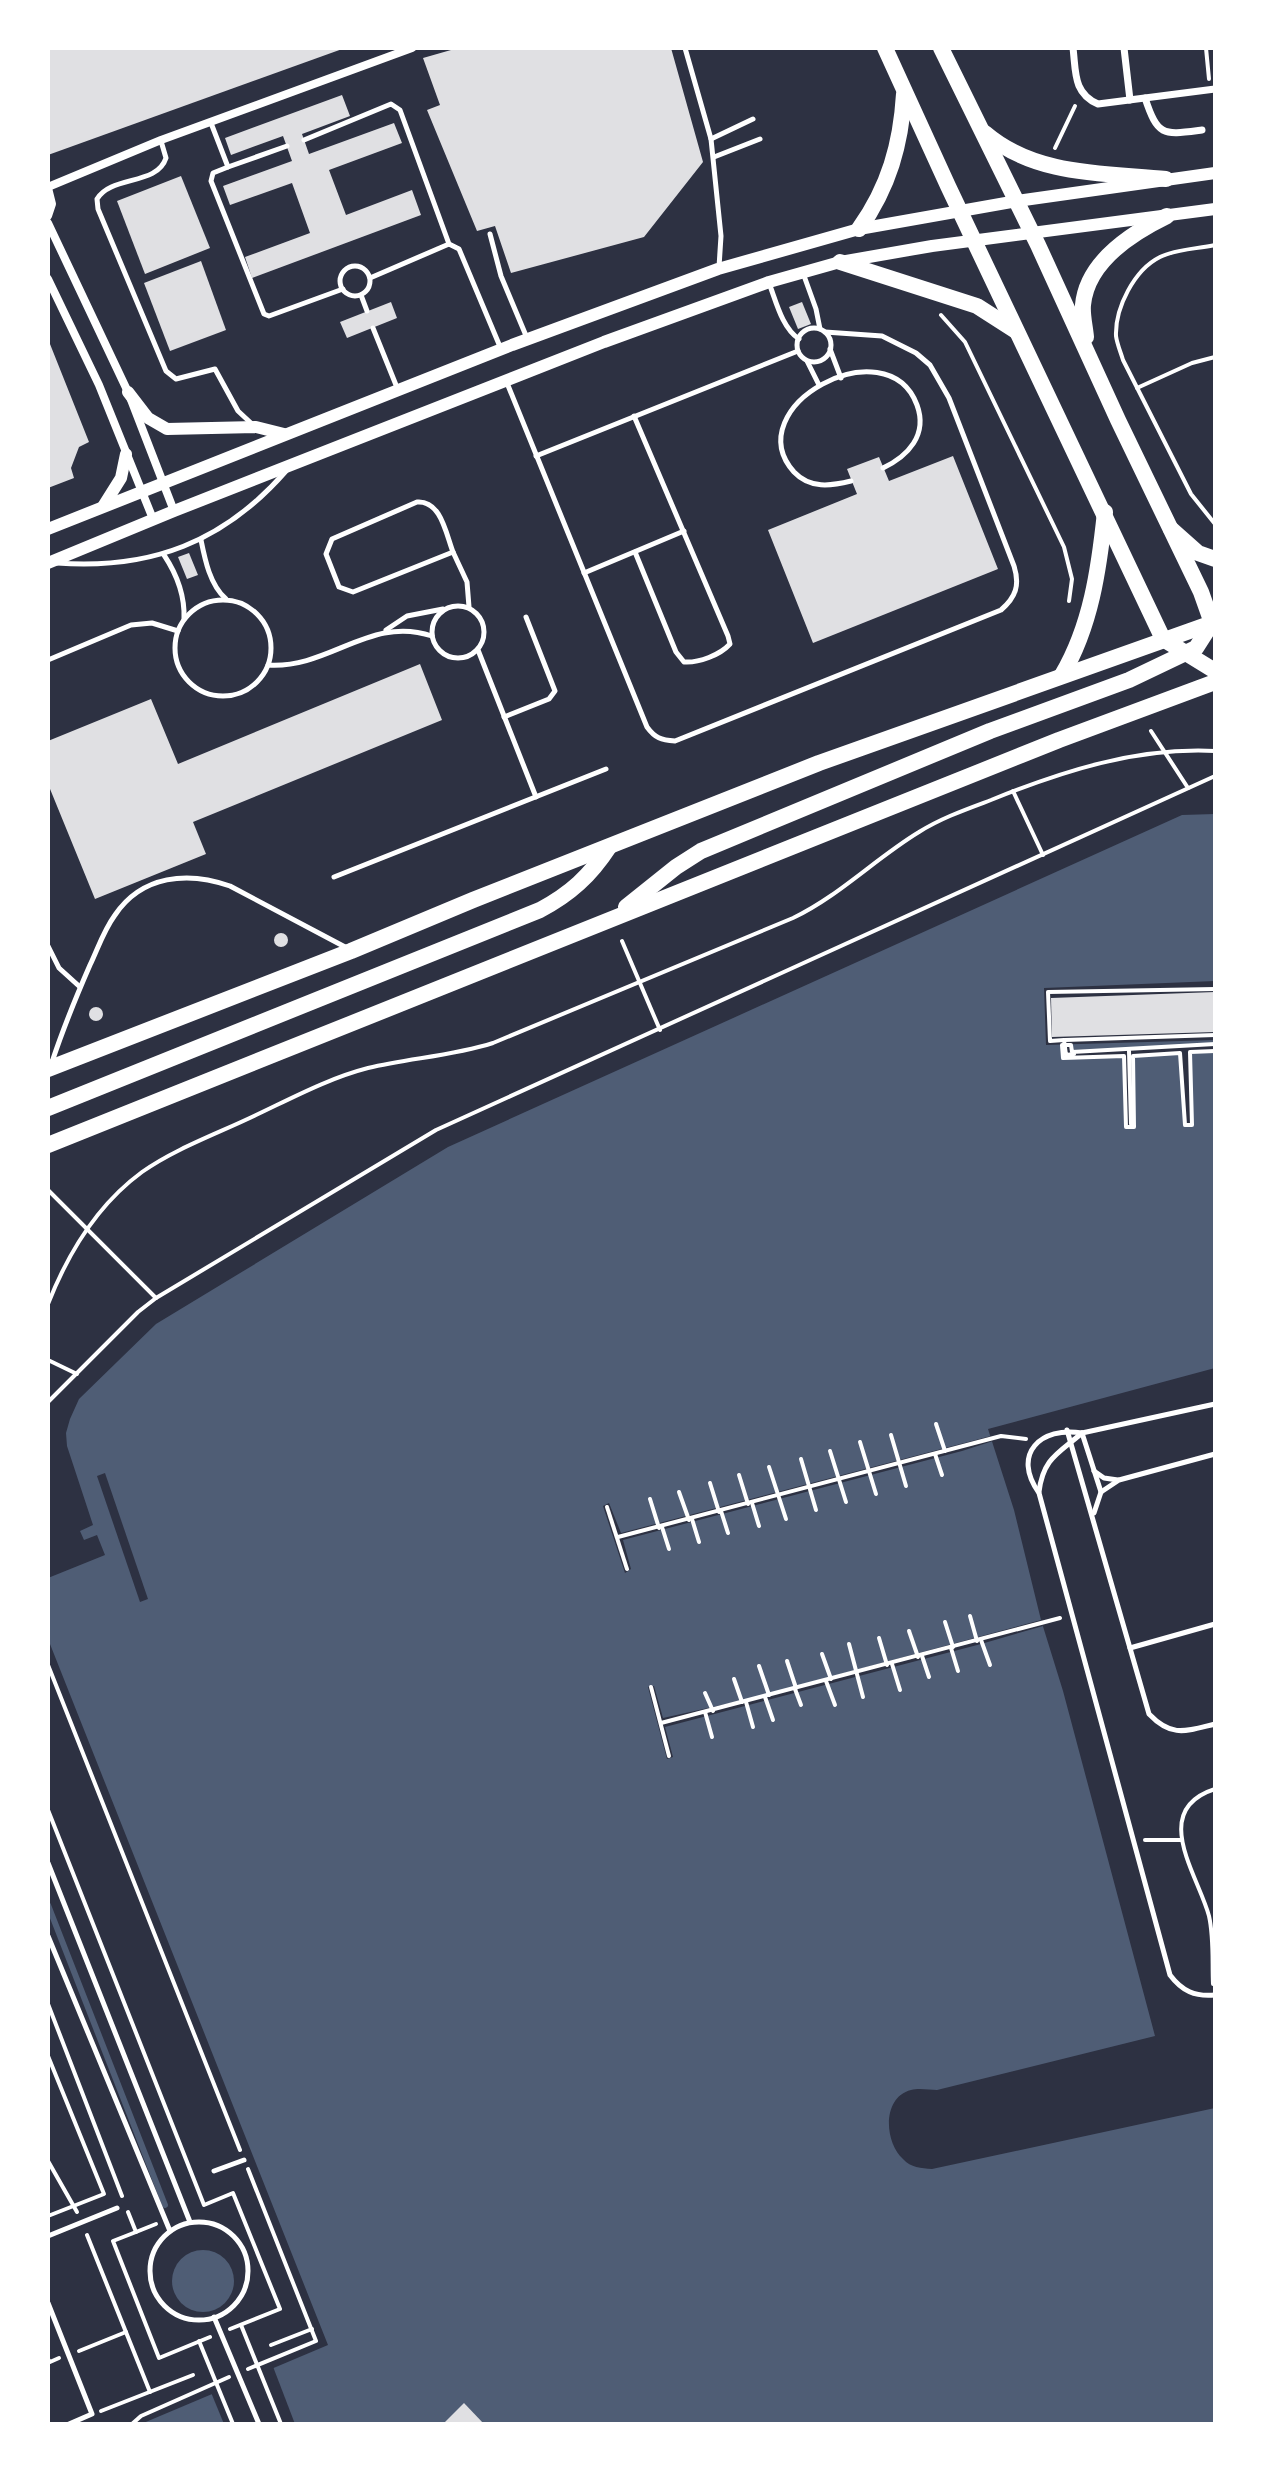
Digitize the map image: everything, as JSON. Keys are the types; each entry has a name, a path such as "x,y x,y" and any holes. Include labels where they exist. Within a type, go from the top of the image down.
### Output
{"main road":[{"path":"885,48 1163,639 1215,671"},
{"path":"941,48 1032,232 1214,623"},
{"path":"859,229 876,205 897,152 904,88"},
{"path":"978,127 1002,147 1047,166 1166,179"},
{"path":"1090,358 1083,304 1096,270 1121,243 1167,216"},
{"path":"840,262 967,302 1016,331"},
{"path":"1062,675 1073,657 1089,609 1100,560 1105,512"},
{"path":"1171,529 1198,553 1215,559"},
{"path":"49,1068 351,951 819,763 1214,623"},
{"path":"613,917 701,851 990,731 1129,680 1187,654 1202,642 1214,623"},
{"path":"48,1145 613,917 1087,729 1215,682"},
{"path":"48,1108 540,910 580,884 609,847"}],"street":[{"path":"48,216 52,204 48,188 161,140 412,48"},
{"path":"1073,48 1078,87 1098,104 1213,89"},
{"path":"1124,48 1130,100"},
{"path":"1145,98 1154,123 1162,132 1173,134 1202,130"},
{"path":"48,529 528,339 718,269 859,229 1017,201 1215,173"},
{"path":"48,563 604,342 769,282 840,262 974,240 1215,209"},
{"path":"48,223 128,392 174,511"},
{"path":"48,279 99,385 153,519"},
{"path":"128,392 148,418 167,429 256,427 284,434"},
{"path":"101,507 116,489 126,454"}],"lane":[{"path":"685,48 714,157 721,236 718,269"},
{"path":"304,140 391,104 400,110 449,244 459,249 501,350"},
{"path":"711,139 753,119"},
{"path":"211,123 228,167"},
{"path":"714,157 760,139"},
{"path":"161,140 166,158 160,169 103,191 97,199 98,209 166,371 176,379 215,369 238,411 256,427"},
{"path":"287,146 213,173 211,181 264,314 269,316 343,289"},
{"path":"490,234 501,276 528,339"},
{"path":"370,278 362,268 349,267 341,277 343,289 354,296 361,295 366,291 370,278 449,244"},
{"path":"803,272 822,331 829,337 830,349 841,378"},
{"path":"769,282 784,320 799,339"},
{"path":"361,295 367,311"},
{"path":"373,328 398,391"},
{"path":"507,382 647,727 662,740 675,741 1001,610 1011,602 1016,590 1018,578 1014,566 941,381 916,353 899,343 863,333 807,330 799,339 798,351 819,385"},
{"path":"806,360 818,361 830,349"},
{"path":"536,456 798,351"},
{"path":"851,481 829,486 816,485 795,472 784,456 781,444 785,422 804,396 819,385 874,372 901,381 910,389 920,415 918,437 905,455 883,468"},
{"path":"634,416 730,644 726,649 695,663 684,662 676,652 635,552"},
{"path":"48,563 126,563 164,555 201,540 235,520 265,495 291,465"},
{"path":"453,552 353,592 339,587 326,554 328,543 336,535 422,502 435,508 467,582 469,607"},
{"path":"584,573 684,531"},
{"path":"201,540 215,585 227,600"},
{"path":"164,555 176,576 184,620"},
{"path":"227,600 241,603 264,622 270,636 271,650 261,677 239,693 226,696 199,690 188,681 176,658 178,631 184,620 195,609 211,601 227,600"},
{"path":"268,665 300,664 385,631 407,616 446,608 461,605 476,612 484,626 485,634 478,650 461,658 451,657 435,645 432,636 434,620 446,608"},
{"path":"504,717 549,699 555,691 526,617"},
{"path":"48,660 131,625 152,623 178,631"},
{"path":"385,631 409,630 432,636"},
{"path":"478,650 536,797"},
{"path":"334,877 606,769"},
{"path":"49,1068 80,987 115,914 138,892 167,879 188,876 230,886 351,951"},
{"path":"48,946 59,968 80,987"},
{"path":"1214,1996 1189,1993 1170,1975 1074,1614 1039,1493 1028,1467 1039,1440 1047,1434 1067,1430 1082,1433 1215,1404"},
{"path":"1067,1430 1149,1714 1161,1726 1176,1732 1215,1724"},
{"path":"1039,1493 1047,1463 1082,1433"},
{"path":"1082,1433 1101,1492 1093,1516"},
{"path":"1101,1492 1119,1480 1215,1454"},
{"path":"1094,1471 1104,1478 1119,1480"},
{"path":"1130,1648 1215,1624"},
{"path":"48,1863 190,2222"},
{"path":"48,1936 170,2231"},
{"path":"214,2171 244,2160"},
{"path":"48,2236 117,2208"},
{"path":"190,2222 208,2222 226,2229 242,2247 247,2261 244,2290 236,2302 214,2317 201,2320 174,2313 161,2303 153,2290 149,2273 151,2257 158,2243 170,2231 190,2222"},
{"path":"48,2303 92,2414 69,2424"},
{"path":"214,2317 259,2424"}],"path":[{"path":"1206,48 1213,89"},
{"path":"1047,166 1082,93"},
{"path":"1215,245 1162,255 1151,262 1129,290 1119,313 1116,338 1137,388 1191,494 1215,524"},
{"path":"1137,388 1192,363 1215,357"},
{"path":"1151,731 1188,788"},
{"path":"48,1304 71,1254 87,1229 112,1198 144,1171 296,1096 368,1069 460,1053 493,1043 805,913 917,833 943,819 1013,791 1085,765 1165,753 1215,751"},
{"path":"48,1402 138,1312 156,1298 436,1130 1215,776"},
{"path":"1013,791 1043,855"},
{"path":"622,941 660,1030"},
{"path":"1215,989 1048,992 1050,1041 1215,1035"},
{"path":"1064,1040 1066,1055 1215,1047"},
{"path":"1062,1045 1071,1045 1072,1052 1215,1047 1190,1052 1192,1125 1185,1125 1180,1053 1133,1056 1134,1127 1126,1127 1124,1056 1063,1058 1062,1045"},
{"path":"1129,1051 1131,1124"},
{"path":"48,1190 156,1298"},
{"path":"48,1360 77,1374"},
{"path":"936,1424 945,1451"},
{"path":"891,1435 906,1486"},
{"path":"618,1537 1001,1436 1039,1440"},
{"path":"860,1442 876,1494"},
{"path":"830,1451 846,1502"},
{"path":"935,1454 942,1475"},
{"path":"801,1459 816,1510"},
{"path":"769,1467 786,1519"},
{"path":"739,1475 759,1526"},
{"path":"710,1483 728,1533"},
{"path":"679,1492 699,1542"},
{"path":"650,1499 669,1549"},
{"path":"607,1507 627,1569"},
{"path":"661,1723 1074,1614"},
{"path":"970,1616 990,1665"},
{"path":"945,1622 958,1671"},
{"path":"909,1631 929,1677"},
{"path":"879,1638 900,1690"},
{"path":"849,1644 863,1697"},
{"path":"822,1654 835,1705"},
{"path":"787,1661 801,1705"},
{"path":"48,1665 240,2148"},
{"path":"759,1666 773,1720"},
{"path":"734,1679 753,1727"},
{"path":"651,1687 669,1756"},
{"path":"705,1693 713,1711"},
{"path":"705,1712 712,1737"},
{"path":"1214,1996 1214,1936 1189,1870 1182,1840 1182,1824 1186,1809 1200,1794 1215,1789"},
{"path":"48,1810 204,2205 233,2193 280,2309 159,2358 113,2241 136,2232 48,2004"},
{"path":"1134,1841 1182,1840"},
{"path":"48,2056 104,2194 48,2216"},
{"path":"244,2160 312,2329 271,2345"},
{"path":"48,2161 82,2223 150,2392"},
{"path":"241,2325 281,2424"},
{"path":"69,2355 126,2332"},
{"path":"199,2341 233,2424"},
{"path":"92,2414 193,2375"}],"water":[{"path":"1215,814 1215,981 1044,988 1046,1045 1215,1040 1215,1368 988,1429 1014,1510 1041,1620 1063,1691 1155,2036 937,2090 911,2090 895,2101 889,2121 892,2142 903,2159 913,2166 932,2169 1215,2108 1215,2424 141,2424 328,2345 48,1639 48,1578 105,1555 97,1535 84,1540 80,1531 93,1525 67,1446 66,1433 79,1399 156,1324 448,1147 1182,815"},
{"path":"203,2250 225,2259 234,2281 225,2303 203,2312 181,2303 172,2281 181,2259"}],"pier":[{"path":"1215,1044 1215,1051 1191,1052 1192,1125 1185,1125 1180,1053 1133,1057 1134,1127 1126,1127 1124,1056 1063,1058 1062,1045 1071,1045 1071,1052"},
{"path":"991,1436 993,1441 962,1451 623,1540 631,1569 625,1573 603,1506 609,1503 621,1533"},
{"path":"105,1473 148,1599 140,1602 97,1476"},
{"path":"1041,1620 1043,1626 981,1644 665,1727 673,1757 667,1759 648,1687 654,1686 663,1718 744,1700"},
{"path":"272,2364 295,2424 224,2424 210,2390"}],"building":[{"path":"48,48 345,48 48,155"},
{"path":"458,48 671,48 703,162 644,237 511,273 495,226 477,231 427,110 440,105 423,58"},
{"path":"342,95 350,116 302,134 309,154 394,123 402,143 329,170 346,215 412,190 421,215 252,278 245,257 310,233 292,183 230,205 223,186 292,161 283,136 231,155 225,138"},
{"path":"181,176 210,248 145,274 117,201"},
{"path":"201,261 226,330 170,351 144,283"},
{"path":"391,302 397,318 347,338 340,322"},
{"path":"802,302 811,324 798,329 789,307"},
{"path":"48,339 89,442 79,447 71,468 74,478 48,488"},
{"path":"953,456 998,569 813,643 768,530 857,494 847,469 879,457 889,481"},
{"path":"189,553 198,575 187,579 178,557"},
{"path":"420,664 442,720 193,822 206,854 95,899 48,784 48,741 151,699 178,764"},
{"path":"281,933 288,940 281,947 274,940"},
{"path":"1215,992 1215,1032 1052,1037 1051,998"},
{"path":"96,1007 103,1014 96,1021 89,1014"},
{"path":"464,2403 484,2424 443,2424"}],"waterway":[{"path":"48,1905 165,2205"}]}
